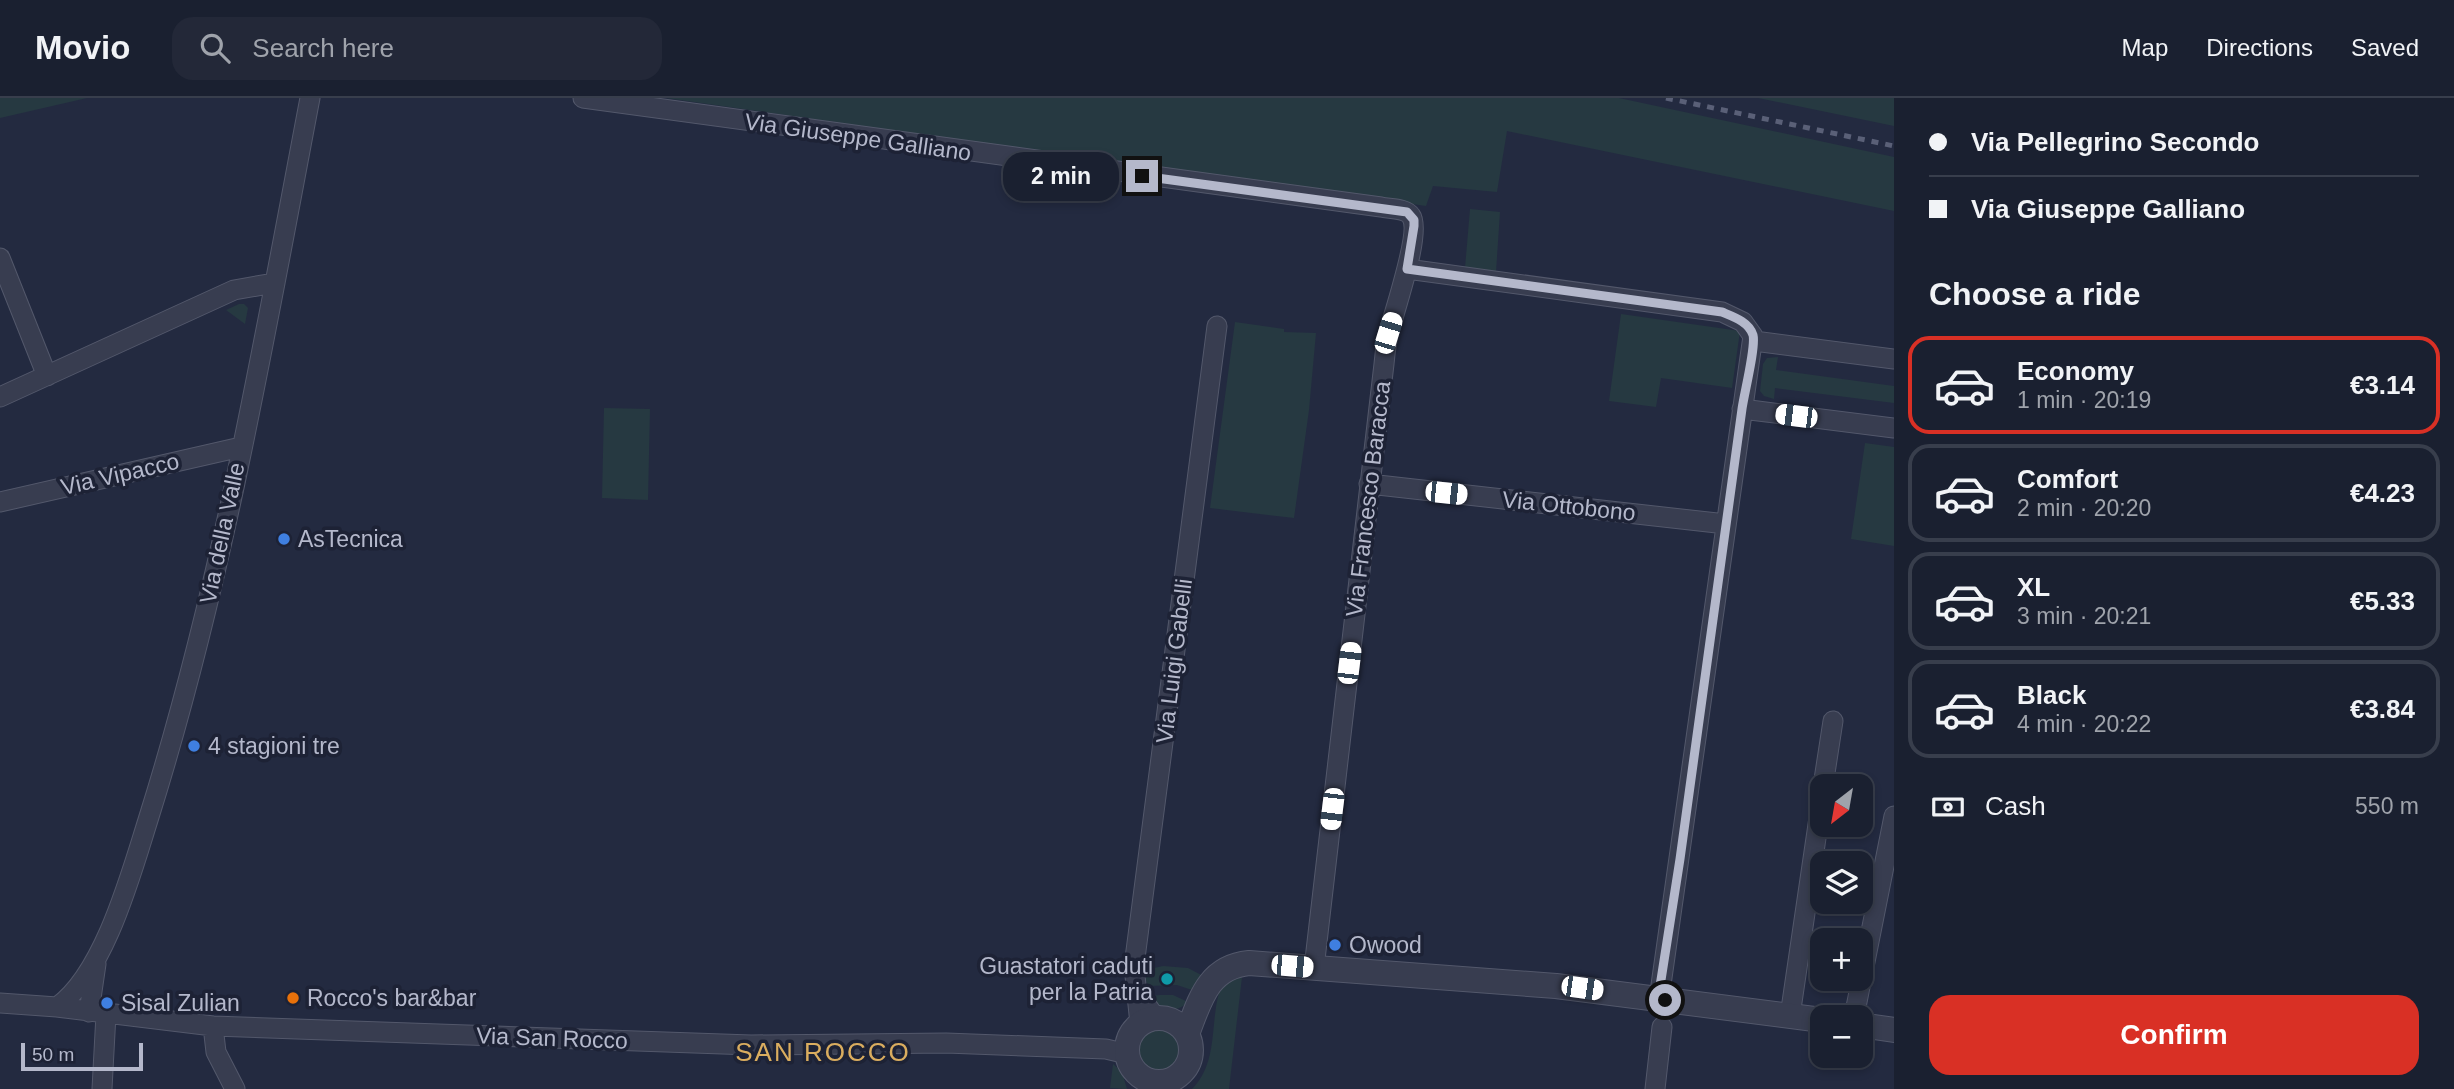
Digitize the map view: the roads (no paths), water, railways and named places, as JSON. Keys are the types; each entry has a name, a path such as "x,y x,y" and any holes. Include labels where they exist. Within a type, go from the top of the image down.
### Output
{"street":[{"name":"Via della Valle","path":"57,1007 69,999 96,959 124,893 166,762 197,645 241,447 310,98"},
{"name":"Via Giuseppe Galliano","path":"583,98 1407,212 1414,220 1407,269"},
{"path":"0,258 47,376"},
{"path":"1407,269 1722,312 1743,322 1750,329 1754,341 1658,999"},
{"name":"Via Francesco Baracca","path":"1314,968 1388,333 1407,269"},
{"path":"0,397 234,290 274,283"},
{"name":"Via Luigi Gabelli","path":"1164,1024 1139,995 1134,966 1216,326"},
{"path":"1754,341 1894,359"},
{"path":"1742,409 1894,428"},
{"name":"Via Vipacco","path":"0,502 241,447"},
{"name":"Via Ottobono","path":"1370,484 1726,524"},
{"path":"1826,774 1833,721"},
{"path":"1856,1005 1894,816"},
{"path":"1790,1016 1816,837"},
{"name":"Via della Valle","path":"96,959 102,1089"},
{"path":"1164,1024 1191,1043 1189,1062 1176,1077 1161,1085 1148,1080 1126,1062 1134,1030 1164,1024 1200,1000 1219,973 1236,965 1250,963 1556,986 1810,1018"},
{"name":"Via San Rocco","path":"0,1003 57,1007 213,1026 751,1045 935,1043 1126,1062"},
{"path":"213,1026 216,1052 235,1089"},
{"path":"1655,1089 1662,1027"},
{"path":"1873,1027 1894,1030"}],"railway":[{"path":"1666,98 1894,146"}],"place":[{"name":"AsTecnica","path":"284,539"},
{"name":"4 stagioni tre","path":"194,746"},
{"name":"Owood","path":"1335,945"},
{"name":"Guastatori caduti per la Patria","path":"1167,979"},
{"name":"Rocco's bar&bar","path":"293,998"},
{"name":"Sisal Zulian","path":"107,1003"}],"district":[{"name":"SAN ROCCO","path":"823,1052"}]}
